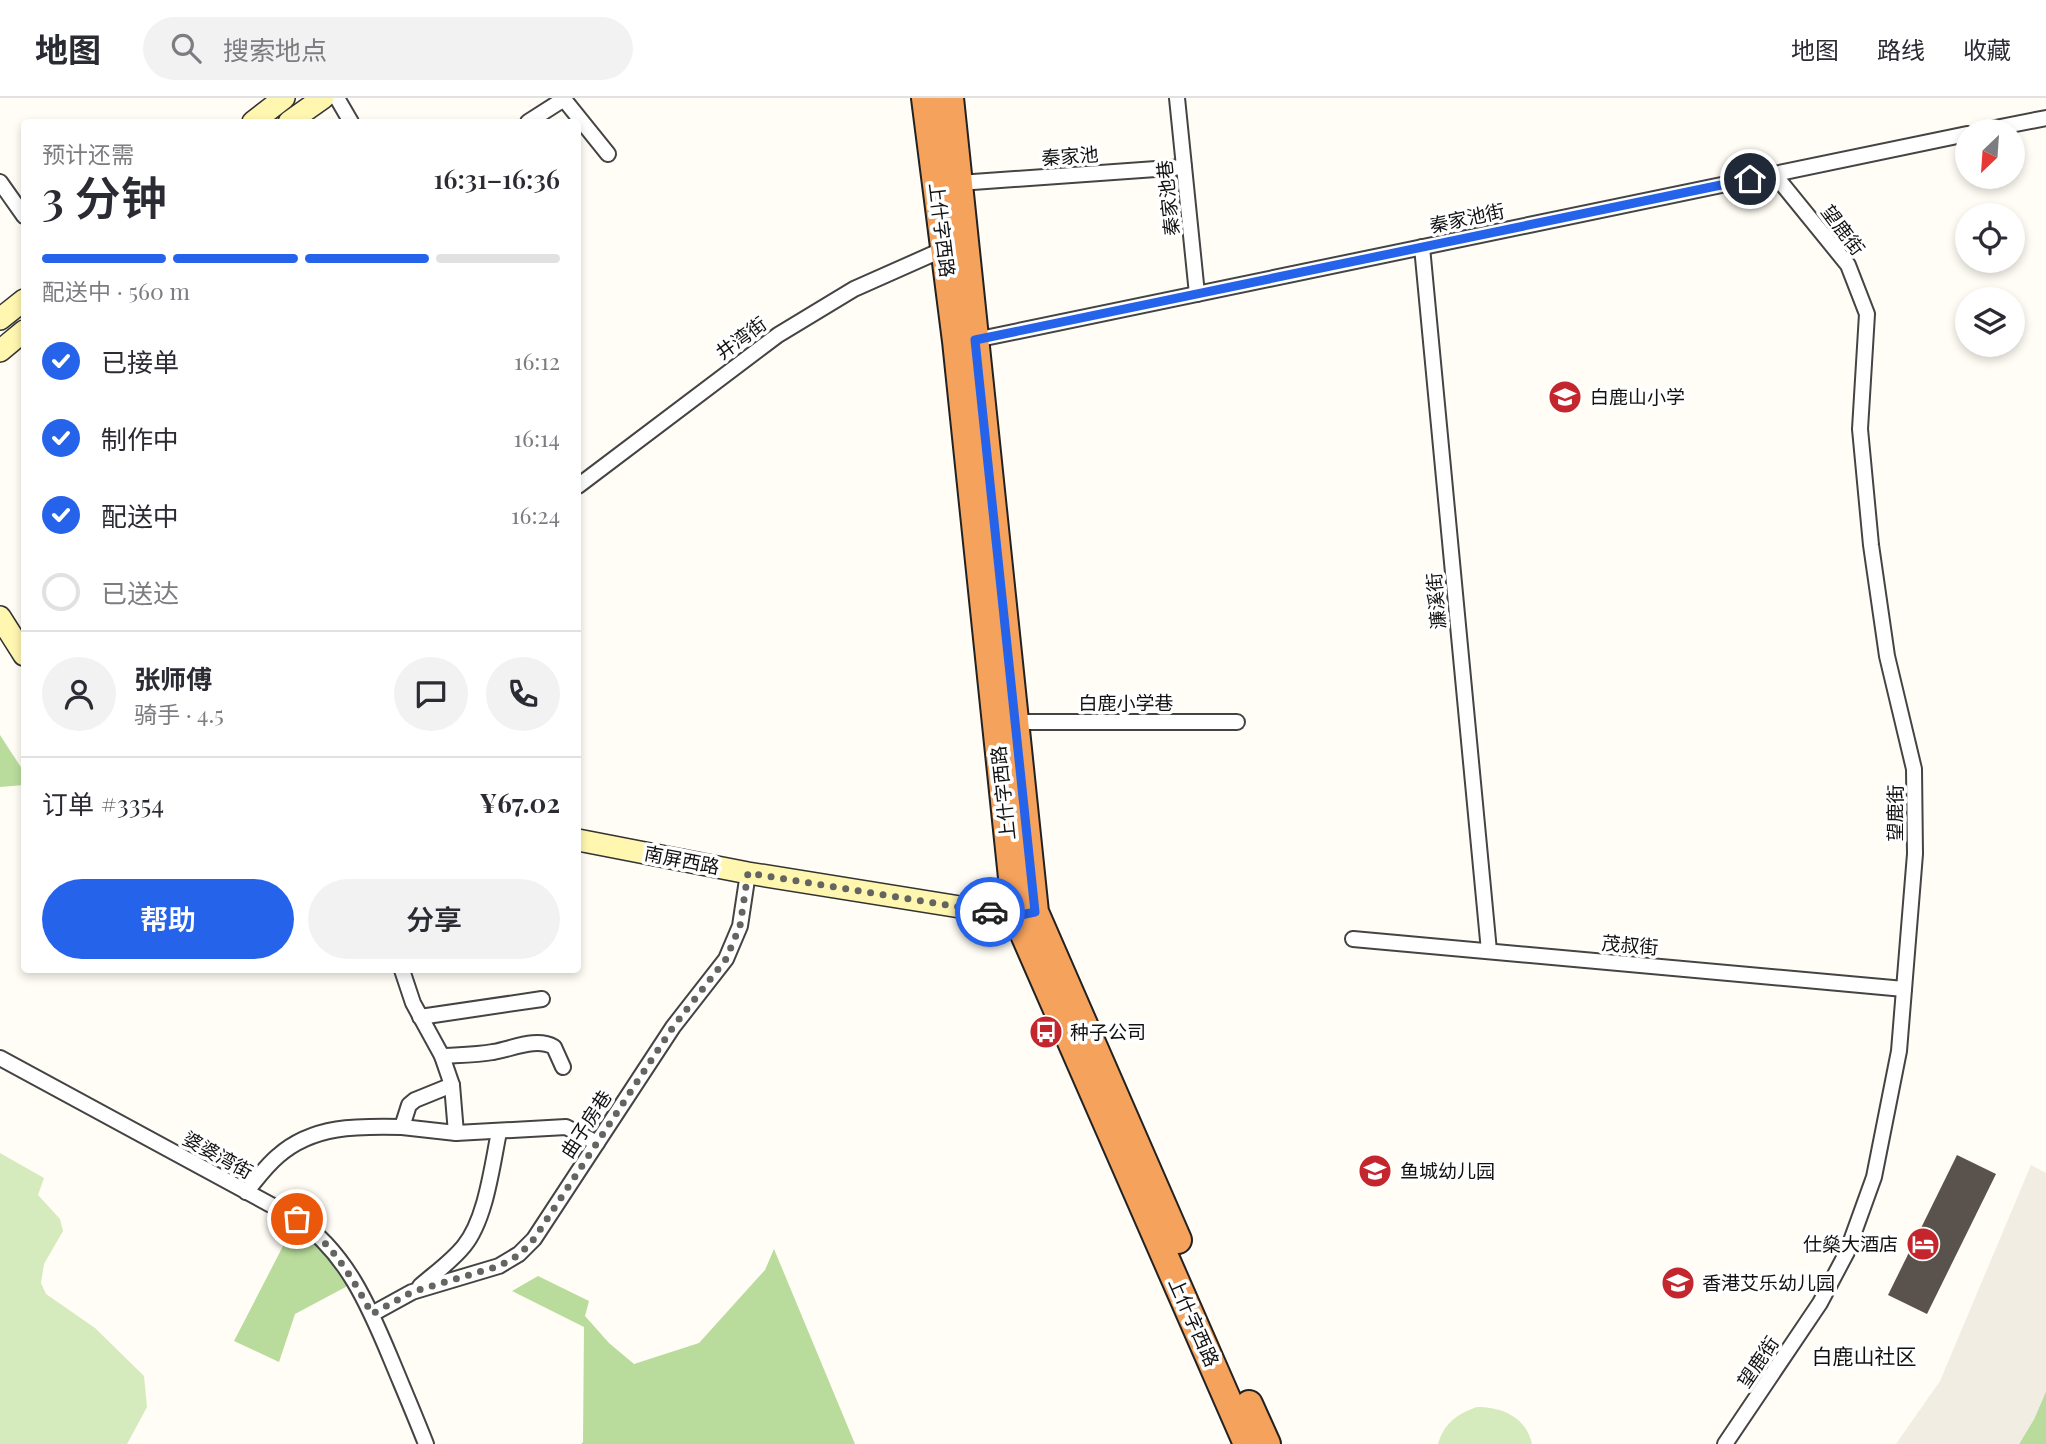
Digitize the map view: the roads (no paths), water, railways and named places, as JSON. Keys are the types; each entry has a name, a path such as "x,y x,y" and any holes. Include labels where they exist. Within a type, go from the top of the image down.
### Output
{"highway":[{"name":"上什字西路","path":"925,98 1026,914 1247,1444"},
{"name":"上什字西路","path":"950,98 1015,722 1026,914 1267,1444"}],"street":[{"path":"257,119 284,98"},
{"path":"293,119 323,98"},
{"path":"337,98 349,119"},
{"name":"秦家池巷","path":"1177,98 1197,294"},
{"path":"533,119 563,99 579,119"},
{"path":"2025,121 2046,117"},
{"path":"581,121 608,154"},
{"name":"秦家池街","path":"975,340 1955,136"},
{"name":"秦家池","path":"959,183 1184,167"},
{"name":"望鹿街","path":"1725,1444 1820,1303 1847,1252 1874,1177 1899,1051 1914,854 1914,769 1887,656 1871,545 1860,429 1867,314 1848,265 1774,174"},
{"path":"0,182 21,212"},
{"name":"濂溪街","path":"1422,247 1489,951"},
{"name":"井湾街","path":"581,484 778,335 854,289 944,249"},
{"path":"0,319 21,302"},
{"path":"0,351 21,334"},
{"path":"0,617 21,651"},
{"name":"白鹿小学巷","path":"1015,722 1237,722"},
{"name":"南屏西路","path":"581,841 748,873 1026,914"},
{"name":"曲子房巷","path":"372,1314 412,1292 499,1266 519,1255 534,1239 673,1027 726,959 740,926 748,873"},
{"name":"茂叔街","path":"1353,939 1904,989"},
{"path":"403,973 413,1003 442,1056 452,1085 456,1133"},
{"path":"420,1017 542,999"},
{"path":"442,1056 492,1052 543,1043 554,1047 563,1067"},
{"name":"婆婆湾街","path":"0,1058 314,1230 330,1246 355,1282 372,1314 426,1444"},
{"path":"402,1127 409,1105 452,1085"},
{"path":"246,1192 278,1155 292,1145 317,1133 338,1128 402,1127 456,1133 553,1126 566,1127 597,1143"},
{"path":"412,1292 464,1246 475,1230 499,1132"}],"place":[{"name":"白鹿山小学","path":"1565,397"},
{"name":"种子公司","path":"1046,1032"},
{"name":"鱼城幼儿园","path":"1375,1171"},
{"name":"仕燊大酒店","path":"1923,1244"},
{"name":"香港艾乐幼儿园","path":"1678,1283"}],"district":[{"name":"白鹿山社区","path":"1864,1357"}]}
